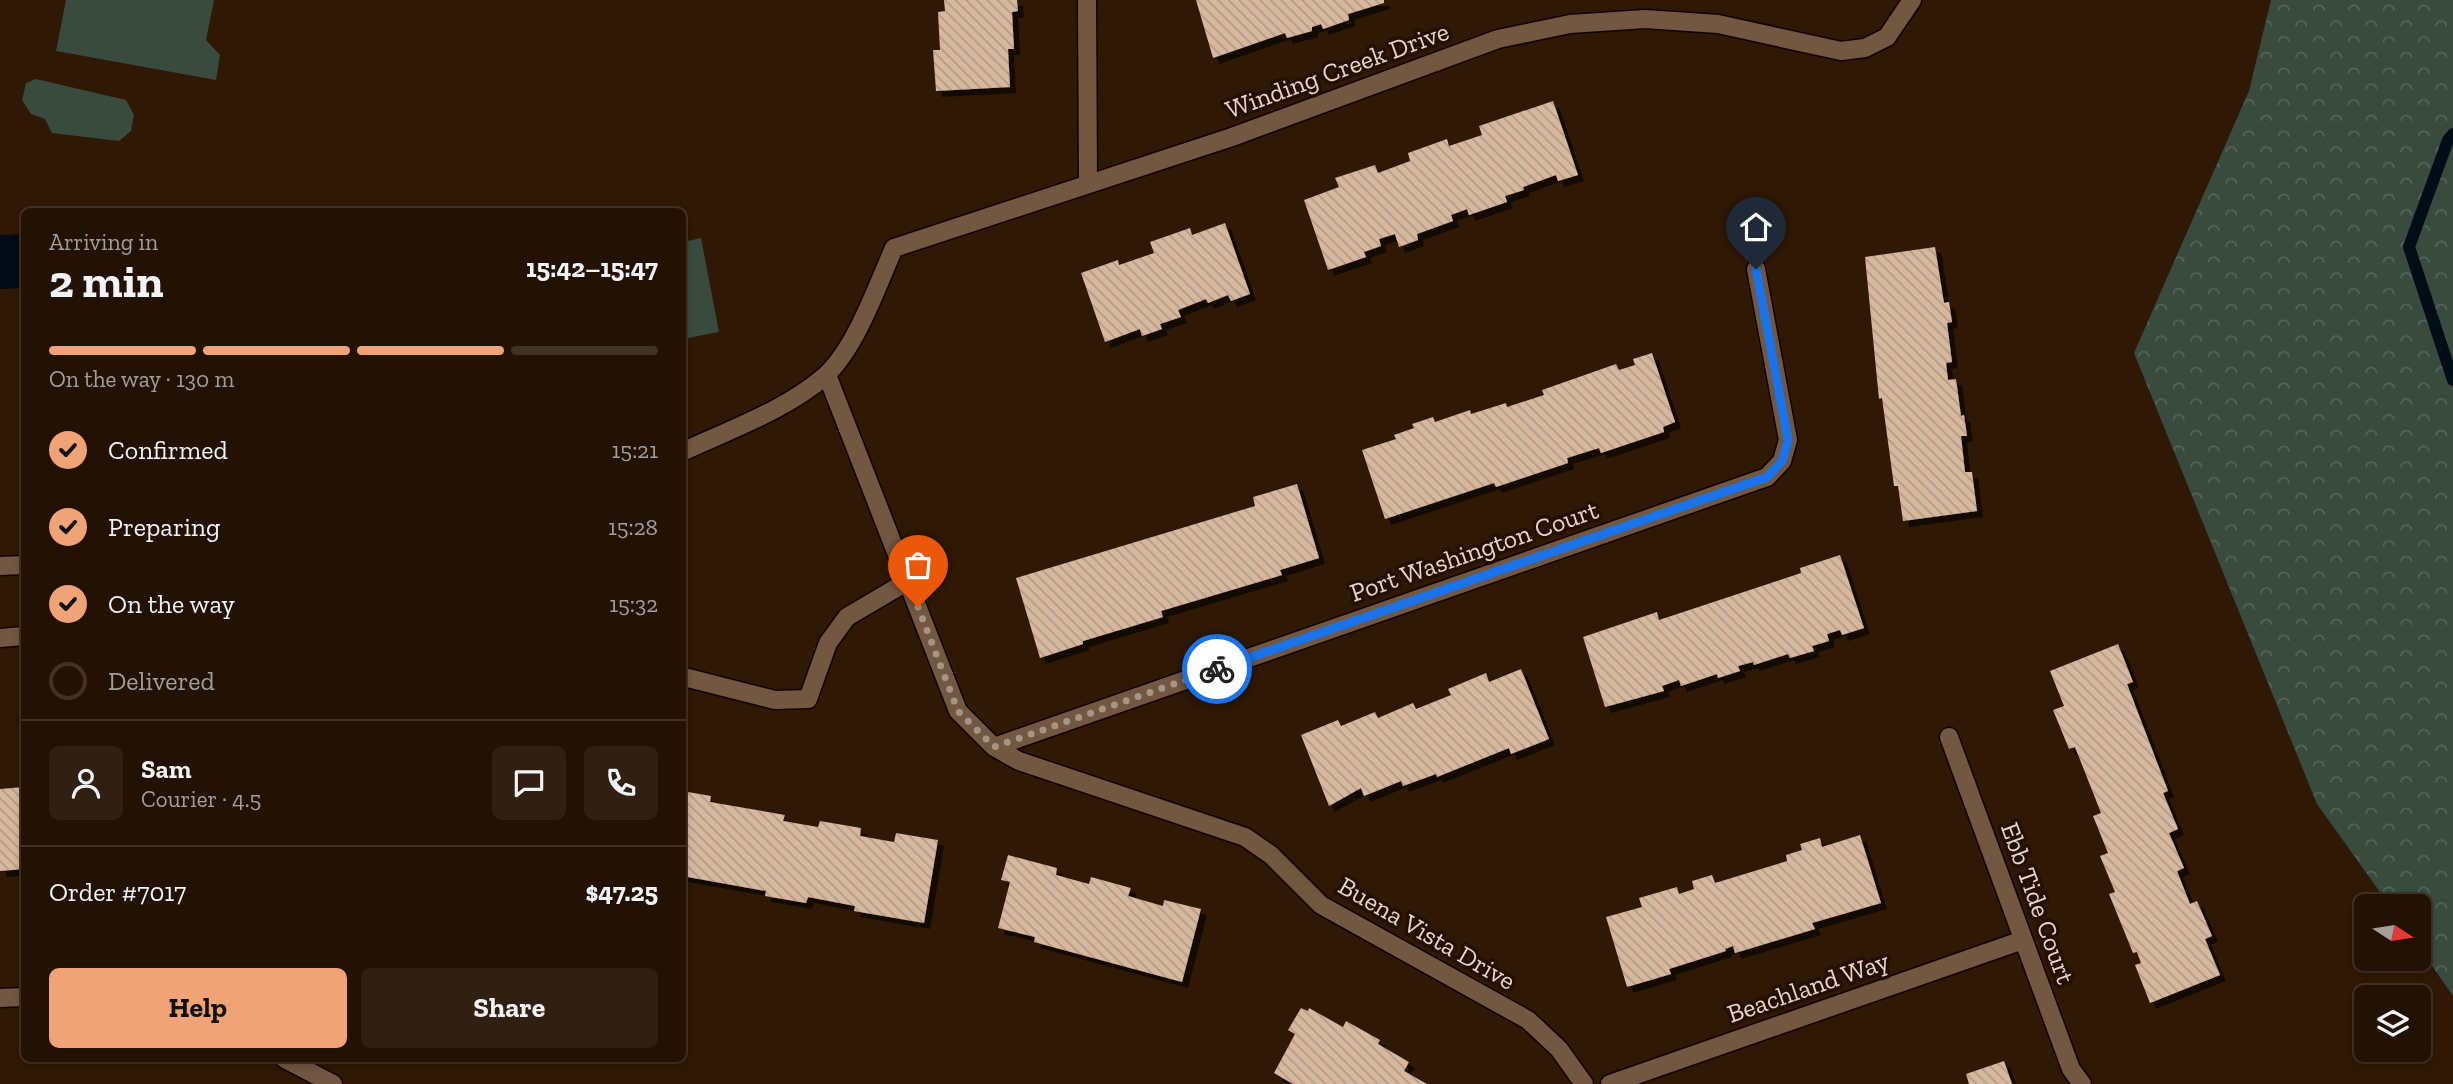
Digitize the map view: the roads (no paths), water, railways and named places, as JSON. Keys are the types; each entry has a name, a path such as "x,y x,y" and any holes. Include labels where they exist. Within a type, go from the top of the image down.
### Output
{"street":[{"path":"1087,0 1088,183"},
{"name":"Winding Creek Drive","path":"827,374 863,317 894,248 1232,136 1498,39 1570,24 1644,19 1718,24 1841,51 1865,48 1888,37 1912,0"},
{"name":"Port Washington Court","path":"994,747 1767,477 1782,461 1788,440 1756,269"},
{"path":"686,450 798,395 827,374"},
{"name":"Buena Vista Drive","path":"827,374 958,711 994,747 1019,761 1245,837 1271,855 1321,905 1528,1020 1559,1049 1584,1084"},
{"path":"0,566 21,565"},
{"path":"688,678 775,700 808,699 828,643 847,617 908,581"},
{"path":"0,638 21,636"},
{"name":"Ebb Tide Court","path":"1949,737 2071,1069 2082,1084"},
{"name":"Beachland Way","path":"1609,1084 2023,940"},
{"path":"0,998 21,997"},
{"path":"291,1062 333,1084"}],"waterway":[{"path":"2453,134 2448,140 2409,247 2453,380"}]}
